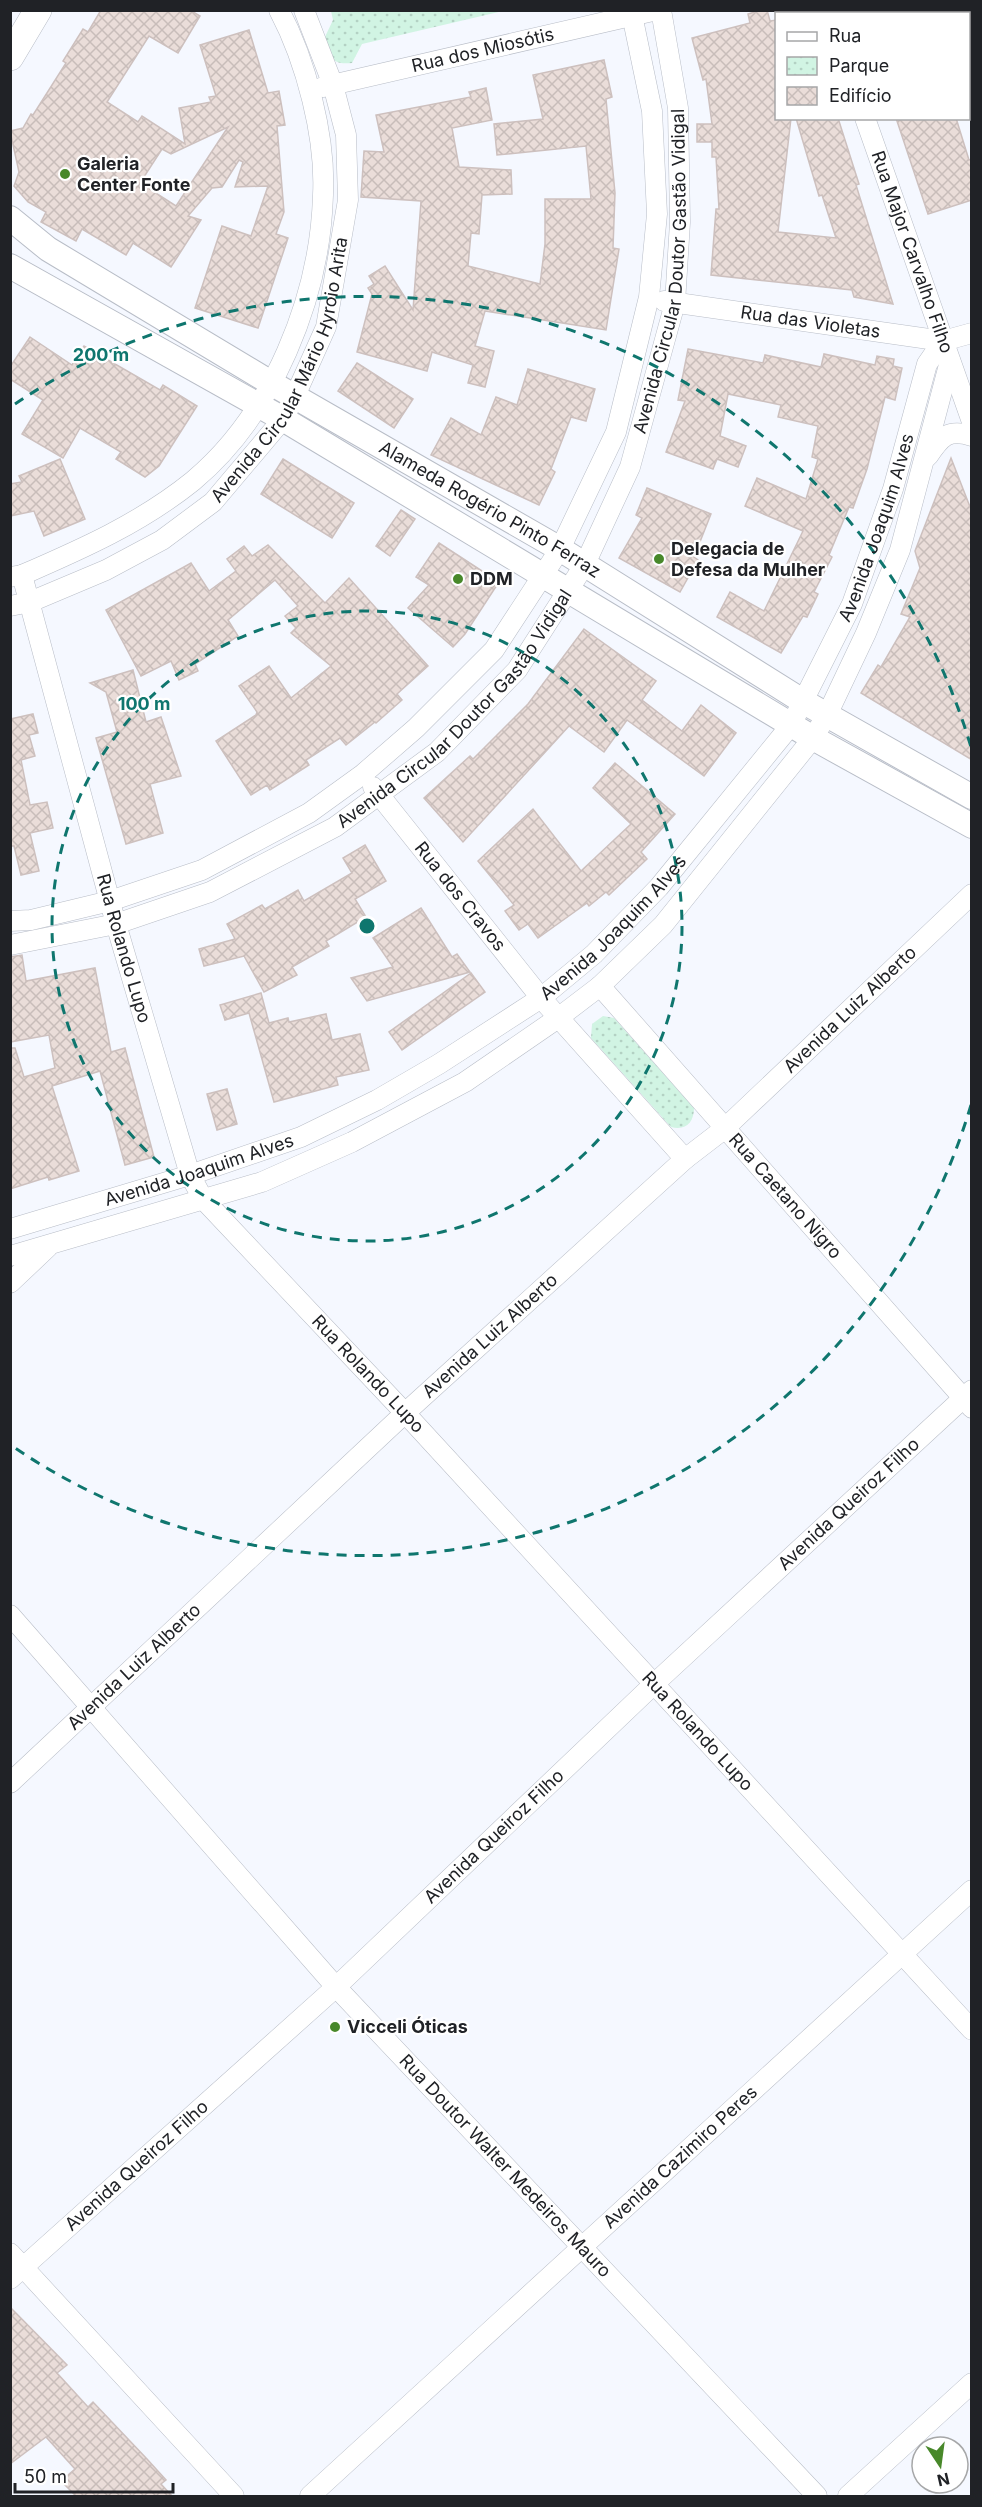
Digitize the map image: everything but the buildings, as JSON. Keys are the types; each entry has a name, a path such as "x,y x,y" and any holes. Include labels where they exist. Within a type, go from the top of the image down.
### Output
{"main road":[{"path":"10,57 38,10"}],"street":[{"name":"Avenida Circular Mário Hyroio Arita","path":"16,576 94,543 156,508 194,480 235,439 271,383 303,309 316,253 323,194 320,138 291,33 279,10"},
{"name":"Avenida Circular Mário Hyroio Arita","path":"10,606 30,602 106,570 162,540 213,502 283,419 295,396 326,327 348,201 346,135 333,85 304,10"},
{"name":"Rua dos Miosótis","path":"308,91 632,14 659,10"},
{"name":"Avenida Circular Doutor Gastão Vidigal","path":"10,945 116,924 210,892 335,827 380,796 436,752 517,670 570,591 630,467 675,303 680,222 678,108 659,10"},
{"name":"Avenida Circular Doutor Gastão Vidigal","path":"10,921 31,920 110,901 202,870 309,813 363,774 416,728 494,650 560,549 616,432 649,297 657,214 652,111 632,14"},
{"name":"Rua Major Carvalho Filho","path":"866,120 972,422"},
{"name":"Alameda Rogério Pinto Ferraz","path":"10,218 48,249 271,383 560,549 804,702 828,713 972,797"},
{"name":"Alameda Rogério Pinto Ferraz","path":"10,266 283,419 813,738 972,826"},
{"name":"Rua das Violetas","path":"649,297 675,303 943,341 972,333"},
{"name":"Avenida Joaquim Alves","path":"10,1229 190,1175 301,1137 377,1100 439,1064 541,998 594,954 659,887 791,724 804,702 852,604 893,489 927,364 943,341"},
{"name":"Avenida Joaquim Alves","path":"10,1256 262,1182 352,1142 465,1082 600,986 663,925 813,738 828,713 866,633 900,550 950,361"},
{"name":"Avenida Joaquim Alves","path":"925,460 941,438 958,432 972,436"},
{"name":"Rua Rolando Lupo","path":"16,576 30,602 116,924 190,1175 203,1199 405,1413 972,2030"},
{"name":"Rua dos Cravos","path":"363,774 558,1018"},
{"name":"Avenida Luiz Alberto","path":"10,1783 405,1413 685,1159 724,1129 972,894"},
{"name":"Rua Caetano Nigro","path":"600,986 724,1129 969,1399"},
{"path":"558,1018 685,1159"},
{"path":"10,1283 50,1245"},
{"name":"Avenida Queiroz Filho","path":"15,2266 336,1987 654,1684 969,1399"},
{"name":"Rua Doutor Walter Medeiros Mauro","path":"10,1615 336,1987 817,2496"},
{"name":"Avenida Cazimiro Peres","path":"310,2496 972,1890"},
{"path":"15,2266 234,2496"},
{"path":"848,2496 972,2382"}],"green space":[{"path":"331,11 503,11 362,44 352,63 339,63 331,55 324,39 333,20"},
{"path":"603,1016 614,1018 694,1108 693,1117 688,1124 681,1128 671,1127 591,1038 592,1024"}],"place":[{"name":"Galeria Center Fonte","path":"65,174"},
{"name":"Delegacia de Defesa da Mulher","path":"659,559"},
{"name":"DDM","path":"458,579"},
{"name":"Vicceli Óticas","path":"335,2027"}]}
